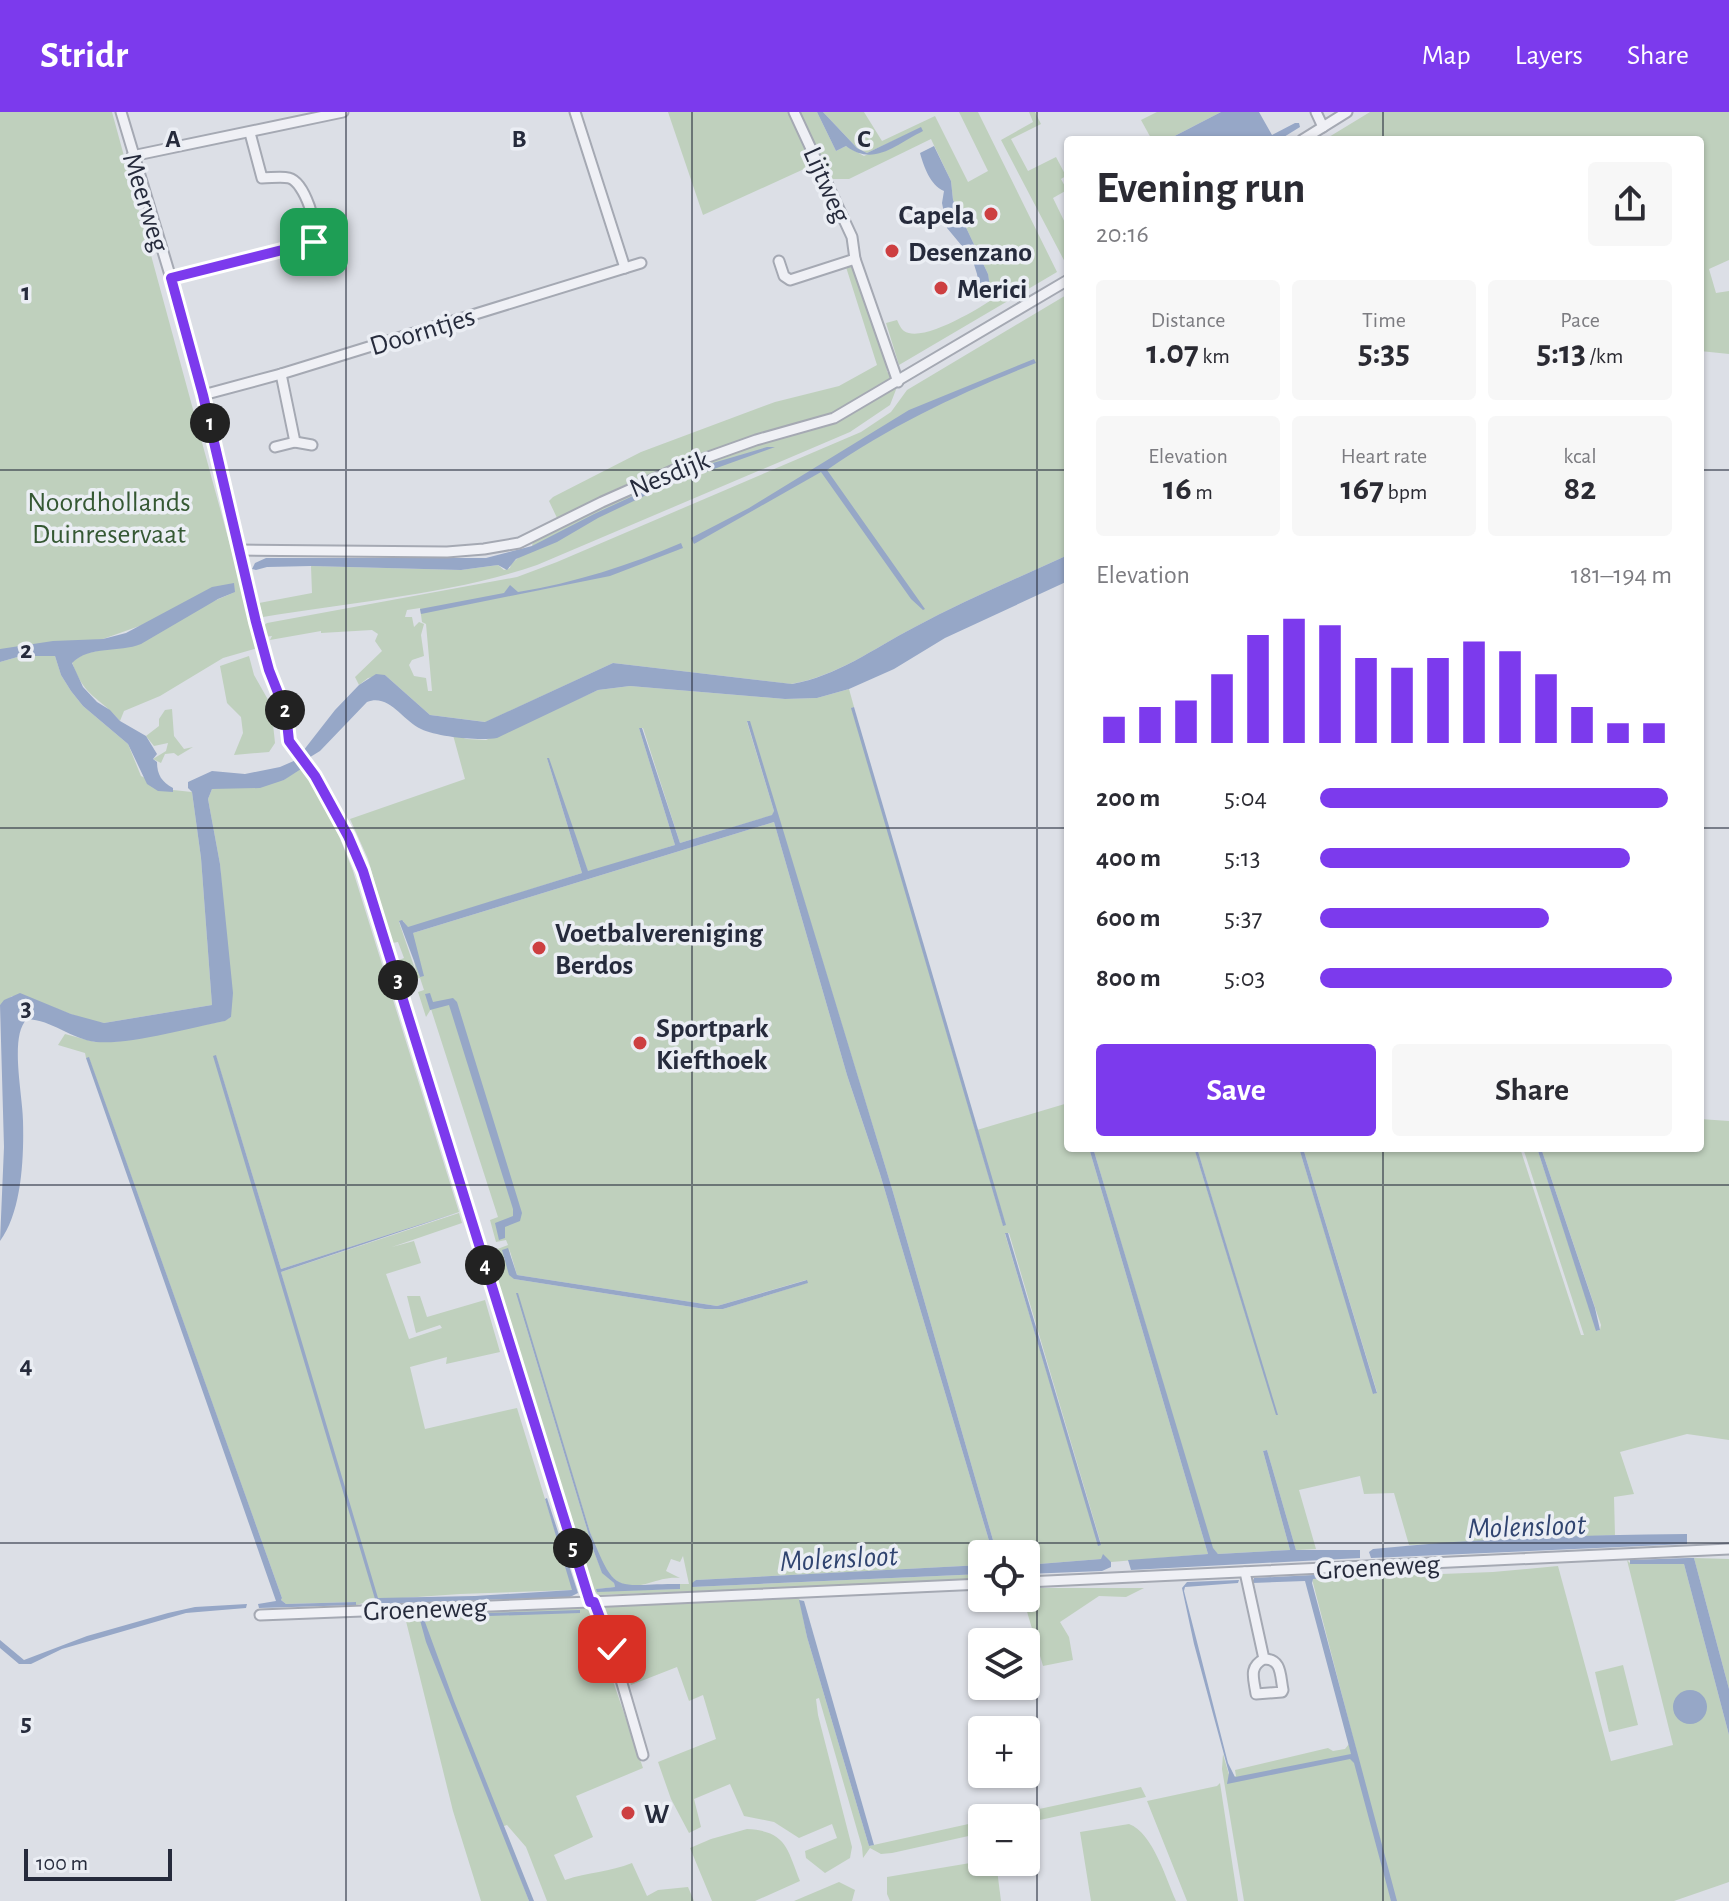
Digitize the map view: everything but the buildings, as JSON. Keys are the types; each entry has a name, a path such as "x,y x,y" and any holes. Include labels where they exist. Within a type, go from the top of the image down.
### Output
{"street":[{"name":"Meerweg","path":"121,112 203,395 269,670 286,713 289,741 307,765 348,836 370,888 592,1602"},
{"path":"132,156 343,112"},
{"path":"575,112 625,268"},
{"name":"Lijtweg","path":"794,112 852,237 855,259 898,382"},
{"path":"1316,112 1323,127"},
{"path":"1308,136 1347,112"},
{"path":"171,278 314,242 317,233 302,186 291,178 262,178 250,133"},
{"name":"Lijtweg","path":"779,261 784,276 790,280 855,259"},
{"name":"Doorntjes","path":"203,395 281,374 641,263"},
{"name":"Nesdijk","path":"239,550 447,552 519,543 683,466 756,440 825,422 1064,282"},
{"path":"281,374 295,442"},
{"path":"275,447 295,442 312,445"},
{"name":"Groeneweg","path":"1040,1581 1729,1549"},
{"path":"1245,1572 1264,1659"},
{"name":"Groeneweg","path":"260,1615 968,1585"},
{"path":"592,1602 612,1649 643,1755"}],"green space":[{"name":"Noordhollands Duinreservaat","path":"0,112 112,112 258,648 223,658 160,696 124,711 120,721 81,683 72,662 84,654 235,592 103,639 0,652"},
{"path":"668,112 789,112 815,164 703,215"},
{"path":"798,112 817,112 836,151 846,146 864,156 921,128 867,153 857,148 823,112 864,112 882,141 935,116 968,182 988,171 959,112 978,112 1057,272 899,365 886,323 897,320 904,331 913,334 925,332 953,322 999,295 989,289 988,274 953,200 951,181 931,139 849,179 832,179"},
{"path":"1029,112 1035,112 1041,124 1011,139 1028,171 1056,157 1064,172 1061,179 1064,192 1053,198 1064,221 1064,260 1001,140 1033,122"},
{"path":"1157,112 1221,112 1175,136 1150,136 1141,120"},
{"path":"1370,112 1729,112 1729,260 1709,269 1716,293 1729,291 1729,354 1704,351 1704,136 1331,136"},
{"path":"846,267 855,270 886,360 887,372 892,374 889,383 821,419 745,439 678,463 618,488 558,520 549,501 553,497 641,452 775,402 839,386 877,365"},
{"path":"1064,296 1064,557 951,609 854,661 808,680 791,684 613,663 486,722 430,715 385,675 368,678 359,685 355,677 382,651 375,641 378,634 372,630 321,631 270,640 272,636 264,637 262,627 267,623 517,577 861,432 891,412 907,390","holes":["420,608 422,622 426,624 432,691 428,691 426,678 414,676 409,665 412,660 424,656 421,635 424,624 419,622 414,627 412,617 405,617 407,610"]},
{"path":"897,387 890,405 850,432 537,565 437,590 263,617 259,603 312,593 311,566 461,570 498,565 504,570 510,568 533,542 595,509 685,469 773,439 824,427"},
{"path":"21,656 55,656 61,675 83,706 128,744 141,776 173,792 192,792 201,858 212,1005 104,1023 24,998 12,996 0,1005 0,662"},
{"path":"249,656 254,675 271,705 275,743 269,752 234,755 243,733 241,717 227,703 220,666"},
{"path":"630,686 785,699 817,698 849,689 1003,1225 977,1130 1064,1104 1064,1152 1090,1152 1208,1554 1040,1564 1040,1540 993,1540 893,1192 749,721 773,815 680,843 643,728 639,728 675,845 588,872 547,758 582,873 408,928 403,921 399,922 416,972 411,940 413,933 774,822 847,1075 880,1174 989,1540 968,1540 968,1566 696,1580 692,1587 968,1575 968,1581 598,1595 587,1581 487,1253 508,1245 506,1240 496,1242 490,1220 498,1217 431,1009 426,1017 418,992 424,990 420,978 405,982 397,961 404,958 398,942 392,943 368,859 350,819 465,779 453,735 486,740 598,690","holes":["1009,1233 1099,1545 1005,1234","509,1248 517,1275 717,1306 806,1280 807,1283 723,1309 705,1309 514,1279","516,1293 590,1532 603,1564 624,1585 680,1578 666,1571 671,1559 680,1562 683,1556 689,1584 680,1584 679,1589 597,1591 615,1587 614,1583 602,1572 593,1549"]},
{"path":"172,709 174,736 184,749 193,747 178,756 165,754 161,763 153,759 166,751 168,743 154,746 146,736 159,726 159,719 165,710"},
{"path":"302,766 339,836 353,871 459,1212 281,1269 214,1056 306,1364 281,1272 459,1213 462,1223 392,1247 414,1241 421,1263 386,1274 409,1339 442,1328 440,1325 416,1333 407,1296 420,1296 427,1317 485,1300 500,1352 446,1364 447,1357 410,1367 425,1429 517,1408 573,1590 460,1594 374,1600 356,1605 355,1602 286,1604 281,1600 89,1058 85,1053 58,1045 65,1034 95,1042 115,1042 224,1021 231,1017 220,864 208,799 212,789 284,780"},
{"path":"1704,1119 1729,1121 1729,1440 1687,1434 1620,1452 1634,1494 1614,1497 1615,1535 1409,1545 1394,1493 1364,1494 1360,1476 1299,1490 1316,1549 1296,1550 1267,1450 1263,1451 1290,1550 1218,1554 1212,1548 1094,1152 1195,1152 1277,1415 1198,1152 1300,1152 1374,1394 1377,1392 1304,1152 1521,1152 1581,1335 1584,1335 1524,1152 1538,1152 1597,1331 1601,1325 1542,1152 1704,1152"},
{"path":"1694,1558 1729,1559 1729,1689"},
{"path":"1627,1560 1630,1563 1684,1564 1729,1735 1729,1882 1674,1901 1244,1901 1222,1769 1223,1754 1230,1778 1236,1776 1235,1770 1328,1748 1333,1751 1345,1749 1349,1744 1351,1752 1357,1753 1312,1579 1493,1572 1558,1566 1611,1761 1673,1745"},
{"path":"1040,1588 1144,1588 1126,1597 1099,1596 1060,1622 1069,1637 1073,1660 1043,1666 1040,1628 1032,1628 1027,1612 1040,1612"},
{"path":"799,1597 807,1637 869,1846 968,1824 968,1836 892,1853 881,1854 870,1848 863,1858 819,1698 816,1699 818,1715 852,1847 850,1858 825,1873 806,1858 805,1851 837,1838 832,1824 799,1838 774,1822 744,1816 730,1784 694,1799 701,1827 689,1833 671,1799 658,1762 716,1739 703,1695 689,1701 677,1667 631,1685 605,1607"},
{"path":"587,1606 643,1768 576,1796 593,1837 554,1855 565,1880 632,1863 647,1896 658,1890 688,1887 694,1901 547,1901 526,1847 507,1825 501,1827 529,1901 481,1901 453,1811 404,1613"},
{"path":"1623,1665 1638,1725 1609,1732 1595,1672"},
{"path":"1220,1783 1238,1901 1187,1901 1147,1801"},
{"path":"1141,1787 1146,1797 1040,1820 1040,1809"},
{"path":"1129,1824 1138,1829 1152,1847 1176,1901 1091,1901 1080,1832"},
{"path":"747,1829 770,1833 783,1843 800,1881 755,1901 712,1901 690,1848"},
{"path":"968,1863 968,1876 998,1876 1001,1901 890,1901 887,1877"},
{"path":"839,1882 855,1890 852,1901 794,1901"}],"water":[{"path":"817,112 823,112 857,148 867,153 921,127 923,131 884,152 866,154 846,146 836,151"},
{"path":"1221,112 1259,112 1272,135 1295,123 1299,123 1300,127 1285,136 1175,136"},
{"path":"934,146 951,181 953,200 988,274 991,293 986,298 981,298 972,258 947,228 942,203 944,191 931,180 923,164 920,153"},
{"path":"1034,359 1036,363 955,397 903,424 827,470 925,609 911,599 821,472 694,544 691,538 749,508 909,410"},
{"path":"775,447 661,488 598,518 557,542 516,559 507,570 498,565 461,570 311,566 252,569 255,563 266,558 486,558 532,546 689,470"},
{"path":"681,543 683,548 610,576 421,614 420,609 504,593 510,585 518,592 581,578"},
{"path":"1064,557 1064,583 945,638 894,669 849,689 817,698 785,699 630,686 598,690 497,738 480,739 428,732 414,725 389,704 375,700 367,702 320,751 307,759 301,769 284,780 260,788 212,789 208,799 220,864 233,993 231,1017 225,1021 160,1035 110,1042 87,1040 27,1019 22,1027 18,1052 23,1121 20,1184 13,1215 0,1241 4,1147 0,1005 4,1000 20,993 71,1014 104,1023 212,1005 201,858 188,782 212,771 245,774 280,767 296,760 335,710 359,685 376,674 385,675 430,715 485,722 613,663 792,684 840,668 951,609"},
{"path":"234,583 235,592 141,644 96,651 72,663 83,687 97,702 120,721 146,736 157,754 153,759 157,762 159,774 173,788 173,792 158,791 147,784 128,744 83,706 61,675 55,656 21,656 0,662 0,649 53,641 103,639 126,633 212,587"},
{"path":"854,707 1006,1225 1003,1226 851,708"},
{"path":"747,721 750,721 893,1192 993,1540 989,1540 880,1174 847,1075 774,822 413,933 424,976 420,977 399,921 402,920 408,927 582,873 547,758 588,871 675,845 639,728 642,728 680,843 772,815 774,811"},
{"path":"430,993 433,1002 453,998 457,1002 522,1213 520,1221 505,1227 505,1238 499,1240 495,1223 513,1216 513,1209 449,1005 430,1010 425,994"},
{"path":"216,1055 281,1269 459,1212 281,1272 378,1598 572,1590 547,1498 578,1593 570,1597 372,1604 375,1599 213,1056"},
{"path":"89,1057 281,1600 286,1604 356,1602 356,1605 259,1608 258,1604 276,1601 86,1058"},
{"path":"1090,1152 1094,1152 1213,1548 1218,1554 1290,1550 1263,1451 1267,1450 1296,1550 1360,1550 1360,1558 1131,1570 1128,1560 1208,1554"},
{"path":"1195,1152 1198,1152 1276,1415"},
{"path":"1300,1152 1304,1152 1377,1393 1373,1394"},
{"path":"1538,1152 1542,1152 1595,1308 1600,1330 1596,1331"},
{"path":"1005,1233 1008,1233 1101,1545 1098,1546"},
{"path":"508,1248 517,1275 717,1306 807,1280 808,1283 723,1309 705,1309 514,1279 509,1275 502,1250"},
{"path":"516,1293 590,1532 606,1568 621,1583 680,1584 680,1589 597,1592 596,1589 615,1587 614,1583 602,1573 593,1549"},
{"path":"1687,1534 1687,1544 1371,1558 1369,1552 1412,1545 1491,1540"},
{"path":"1103,1554 1111,1562 1111,1567 1102,1571 1040,1573 1040,1564 1101,1559"},
{"path":"1694,1558 1729,1689 1729,1735 1684,1564 1630,1564 1630,1560"},
{"path":"968,1566 968,1575 692,1587 696,1580"},
{"path":"1430,1569 1434,1572 1313,1579 1312,1583 1397,1901 1391,1901 1354,1763 1350,1759 1227,1784 1229,1773 1182,1588 1187,1582 1239,1580 1238,1583 1185,1587 1184,1591 1228,1763 1235,1777 1351,1754 1305,1581 1252,1583 1254,1578"},
{"path":"799,1600 804,1601 874,1845 869,1846 807,1637"},
{"path":"247,1604 246,1608 186,1613 62,1649 31,1664 19,1664 0,1648 0,1640 24,1660 87,1636 168,1613 195,1607"},
{"path":"580,1610 580,1613 461,1617 425,1622 534,1901 529,1901 426,1642 418,1613"},
{"path":"1690,1690 1702,1695 1707,1707 1702,1719 1690,1724 1678,1719 1673,1707 1678,1695"}],"place":[{"name":"Capela","path":"991,214"},
{"name":"Desenzano","path":"892,251"},
{"name":"Merici","path":"941,288"},
{"name":"Voetbalvereniging Berdos","path":"539,948"},
{"name":"Sportpark Kiefthoek","path":"640,1043"},
{"name":"W","path":"628,1813"}],"route":[{"path":"314,242 171,278 203,395 256,622 269,670 286,713 289,741 315,776 358,855 590,1602 594,1602 612,1649"}],"water label":[{"name":"Molensloot","path":"1527,1526"},
{"name":"Molensloot","path":"839,1558"}]}
